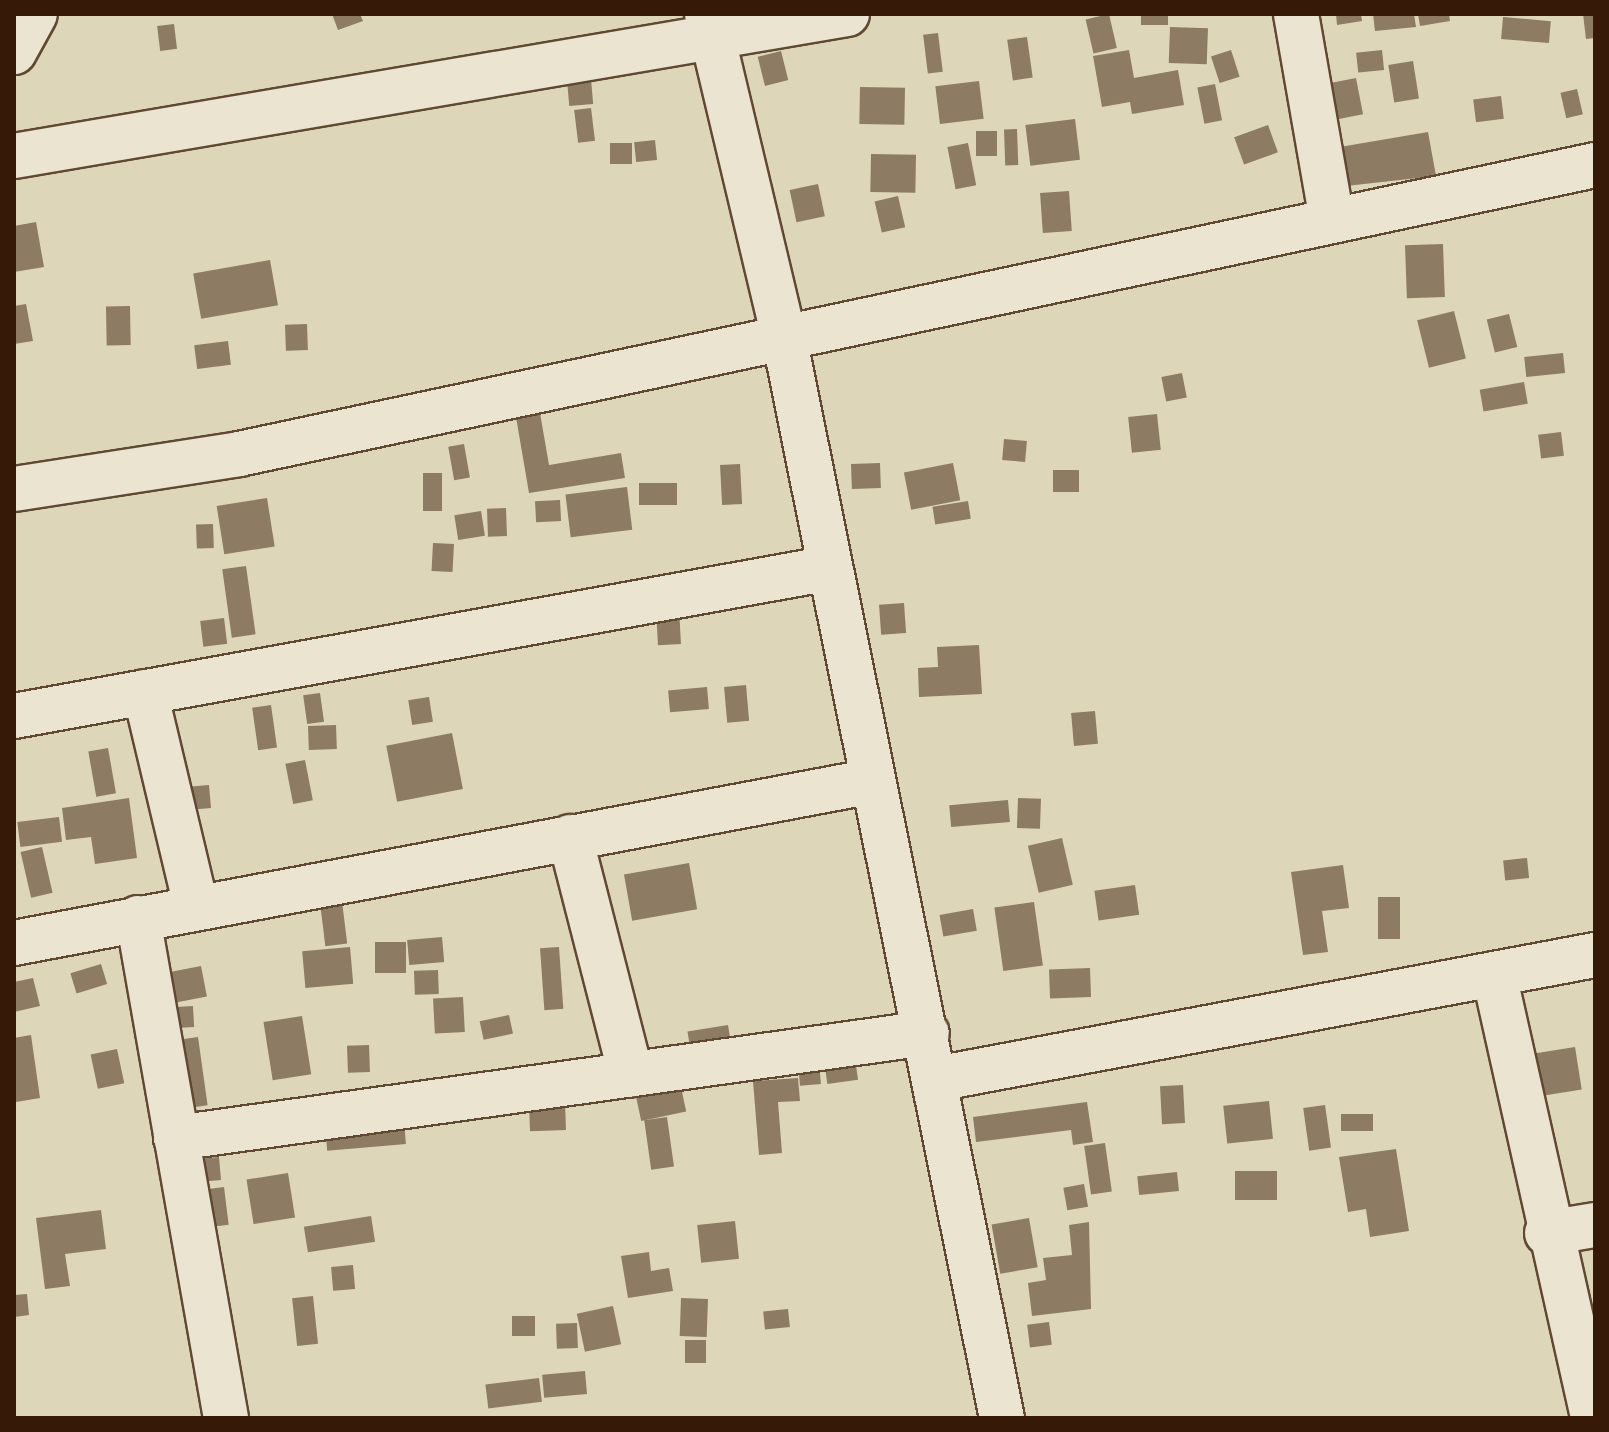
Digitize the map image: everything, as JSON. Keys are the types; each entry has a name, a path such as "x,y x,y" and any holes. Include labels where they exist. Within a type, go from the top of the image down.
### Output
{"street":[{"path":"14,52 35,14"},
{"path":"14,156 708,27 847,14"},
{"path":"1296,14 1332,220"},
{"path":"708,27 784,337 927,1033 1002,1418"},
{"path":"14,489 255,451 1595,165"},
{"path":"14,716 830,568"},
{"path":"145,692 196,906"},
{"path":"14,943 196,906 873,781"},
{"path":"570,837 631,1074"},
{"path":"138,918 226,1418"},
{"path":"936,1079 1595,955"},
{"path":"1494,974 1547,1233 1593,1418"},
{"path":"176,1138 927,1033"},
{"path":"1547,1233 1595,1225"}],"building":[{"path":"332,14 360,14 363,21 338,30"},
{"path":"1109,14 1117,48 1093,54 1086,19"},
{"path":"1141,14 1168,14 1168,25 1141,25"},
{"path":"1336,14 1361,14 1362,21 1337,25"},
{"path":"1373,14 1414,14 1416,27 1375,31"},
{"path":"1418,14 1449,14 1450,21 1420,26"},
{"path":"1583,14 1595,14 1595,38 1586,39"},
{"path":"1503,17 1551,21 1549,43 1501,39"},
{"path":"174,24 177,49 160,51 157,26"},
{"path":"1170,27 1208,28 1207,64 1169,63"},
{"path":"938,33 943,72 928,74 923,35"},
{"path":"1027,37 1033,78 1013,80 1007,40"},
{"path":"1129,50 1134,78 1178,70 1184,105 1132,114 1130,102 1102,107 1093,56"},
{"path":"1231,50 1240,77 1220,83 1211,56"},
{"path":"1382,50 1384,70 1358,73 1356,53"},
{"path":"781,51 788,80 765,86 758,57"},
{"path":"1413,61 1419,99 1394,102 1388,65"},
{"path":"1356,78 1363,114 1316,123 1309,87"},
{"path":"591,79 593,104 569,106 567,81"},
{"path":"979,81 984,119 940,124 935,86"},
{"path":"1215,84 1222,120 1204,124 1197,87"},
{"path":"860,87 905,88 904,125 859,124"},
{"path":"1577,89 1583,114 1566,118 1560,93"},
{"path":"1501,96 1504,119 1476,122 1473,99"},
{"path":"591,108 595,141 578,143 574,110"},
{"path":"1075,119 1080,160 1030,166 1025,125"},
{"path":"1268,125 1278,152 1244,165 1234,137"},
{"path":"1004,129 1017,129 1018,165 1005,165"},
{"path":"976,131 997,131 997,156 976,156"},
{"path":"1428,132 1436,176 1328,188 1322,150"},
{"path":"655,140 657,160 636,162 634,142"},
{"path":"610,143 632,143 632,164 610,164"},
{"path":"968,143 976,185 956,189 947,147"},
{"path":"871,154 916,155 915,193 870,192"},
{"path":"818,184 825,216 796,222 790,190"},
{"path":"1069,191 1072,231 1043,233 1040,193"},
{"path":"898,196 905,227 882,233 875,201"},
{"path":"36,222 44,267 14,272 14,226"},
{"path":"1443,244 1445,297 1407,298 1405,245"},
{"path":"270,260 278,305 201,319 193,274"},
{"path":"26,304 33,341 14,344 14,306"},
{"path":"106,306 130,306 131,345 107,345"},
{"path":"1454,311 1466,359 1429,368 1417,320"},
{"path":"1509,314 1517,347 1495,353 1487,320"},
{"path":"307,324 308,350 286,351 285,325"},
{"path":"228,341 231,365 197,369 194,345"},
{"path":"1563,353 1565,373 1526,377 1524,357"},
{"path":"1182,373 1187,398 1166,402 1161,377"},
{"path":"1524,382 1528,404 1484,411 1480,390"},
{"path":"540,413 549,465 621,453 625,478 529,493 516,417"},
{"path":"1157,414 1161,450 1132,453 1128,417"},
{"path":"1561,432 1564,456 1541,459 1538,435"},
{"path":"1004,439 1027,441 1025,462 1002,460"},
{"path":"464,444 470,477 454,480 448,447"},
{"path":"880,463 881,488 852,489 851,464"},
{"path":"953,463 960,500 911,510 904,473"},
{"path":"740,464 742,504 722,505 720,465"},
{"path":"1053,470 1079,470 1079,492 1053,492"},
{"path":"423,473 442,473 442,511 423,511"},
{"path":"639,483 677,483 677,505 639,505"},
{"path":"627,487 632,530 571,537 565,495"},
{"path":"267,498 275,546 224,554 217,506"},
{"path":"560,500 561,521 536,522 535,501"},
{"path":"968,501 971,519 935,524 932,507"},
{"path":"506,508 507,536 488,537 487,509"},
{"path":"481,511 485,536 458,540 454,515"},
{"path":"213,524 214,548 197,549 196,525"},
{"path":"433,543 454,544 453,572 432,571"},
{"path":"246,566 256,634 232,638 222,569"},
{"path":"904,603 906,633 881,635 879,605"},
{"path":"679,607 681,644 658,645 656,608"},
{"path":"224,618 227,644 203,647 200,621"},
{"path":"979,645 982,694 919,697 918,668 938,667 937,647"},
{"path":"746,685 749,721 727,723 724,687"},
{"path":"707,687 709,709 670,712 668,690"},
{"path":"320,693 324,722 307,724 303,695"},
{"path":"429,697 433,722 412,725 408,700"},
{"path":"271,705 277,748 258,750 252,708"},
{"path":"1095,711 1098,744 1074,746 1071,713"},
{"path":"336,725 337,749 309,750 308,726"},
{"path":"452,733 463,789 397,802 386,746"},
{"path":"108,748 116,793 96,797 88,751"},
{"path":"305,760 313,800 293,804 285,764"},
{"path":"209,785 211,808 170,811 168,789"},
{"path":"129,798 137,858 95,864 91,837 66,840 62,808"},
{"path":"1018,798 1041,799 1040,829 1017,828"},
{"path":"1008,800 1010,822 951,827 949,805"},
{"path":"59,817 62,842 20,847 17,822"},
{"path":"1062,838 1073,885 1039,893 1028,846"},
{"path":"42,847 53,893 31,898 21,852"},
{"path":"1527,858 1529,878 1505,880 1503,861"},
{"path":"689,863 697,909 632,921 624,874"},
{"path":"1343,865 1349,908 1322,911 1328,952 1303,955 1291,872"},
{"path":"340,885 347,944 325,946 318,888"},
{"path":"1135,885 1139,915 1099,920 1094,891"},
{"path":"1378,897 1400,897 1400,939 1378,939"},
{"path":"1034,902 1043,965 1003,971 994,908"},
{"path":"973,909 977,931 943,937 940,915"},
{"path":"442,937 444,962 409,965 407,940"},
{"path":"375,942 406,942 406,973 375,973"},
{"path":"350,947 353,984 305,988 302,951"},
{"path":"559,947 563,1009 544,1010 540,948"},
{"path":"101,964 107,984 77,993 70,973"},
{"path":"201,966 207,996 158,1006 152,976"},
{"path":"1090,968 1091,997 1050,998 1049,969"},
{"path":"438,970 439,994 415,995 414,971"},
{"path":"33,978 40,1006 14,1012 14,982"},
{"path":"463,997 465,1032 435,1034 433,999"},
{"path":"193,1006 194,1027 157,1029 156,1008"},
{"path":"509,1015 513,1034 484,1040 480,1021"},
{"path":"302,1016 311,1074 273,1080 263,1022"},
{"path":"728,1025 735,1069 695,1076 688,1031"},
{"path":"31,1035 40,1098 16,1102 14,1038"},
{"path":"198,1037 208,1105 169,1111 159,1042"},
{"path":"369,1045 370,1072 348,1073 347,1046"},
{"path":"1575,1047 1582,1089 1533,1097 1527,1055"},
{"path":"117,1049 124,1083 98,1089 91,1055"},
{"path":"855,1058 858,1080 827,1084 824,1062"},
{"path":"819,1062 821,1084 800,1086 798,1064"},
{"path":"798,1078 800,1101 778,1102 782,1153 759,1155 753,1081"},
{"path":"1183,1085 1185,1123 1162,1124 1160,1086"},
{"path":"681,1087 686,1111 641,1121 636,1097"},
{"path":"1269,1101 1273,1139 1227,1144 1223,1106"},
{"path":"565,1102 566,1130 530,1131 529,1103"},
{"path":"1087,1102 1093,1142 1073,1145 1071,1130 976,1142 973,1117"},
{"path":"1325,1105 1331,1148 1309,1151 1303,1108"},
{"path":"1341,1114 1373,1114 1373,1131 1341,1131"},
{"path":"667,1117 674,1167 651,1170 644,1120"},
{"path":"404,1122 406,1144 327,1151 325,1129"},
{"path":"1105,1143 1112,1192 1091,1194 1084,1146"},
{"path":"1396,1149 1409,1231 1370,1237 1366,1209 1348,1212 1339,1157"},
{"path":"219,1157 221,1180 172,1184 170,1161"},
{"path":"1235,1171 1277,1171 1277,1200 1235,1200"},
{"path":"1177,1172 1179,1191 1139,1195 1137,1176"},
{"path":"288,1173 295,1217 254,1224 247,1180"},
{"path":"1084,1184 1088,1207 1067,1210 1063,1188"},
{"path":"224,1187 229,1225 197,1229 192,1191"},
{"path":"101,1210 106,1249 65,1254 70,1286 45,1289 36,1218"},
{"path":"371,1216 375,1242 308,1252 304,1227"},
{"path":"1029,1218 1038,1267 1000,1274 992,1225"},
{"path":"735,1221 739,1259 701,1263 697,1225"},
{"path":"1089,1222 1091,1309 1032,1316 1028,1283 1046,1280 1043,1258 1072,1255 1069,1225"},
{"path":"649,1252 651,1271 669,1268 673,1291 628,1298 621,1256"},
{"path":"353,1265 355,1289 333,1291 331,1267"},
{"path":"27,1294 29,1315 14,1317 14,1295"},
{"path":"313,1296 318,1344 297,1346 292,1298"},
{"path":"681,1298 708,1299 707,1337 680,1336"},
{"path":"613,1306 621,1344 585,1352 577,1314"},
{"path":"788,1309 790,1327 765,1330 763,1312"},
{"path":"512,1316 535,1316 535,1336 512,1336"},
{"path":"1049,1322 1052,1345 1030,1348 1027,1325"},
{"path":"577,1323 578,1348 557,1349 556,1324"},
{"path":"685,1340 706,1340 706,1363 685,1363"},
{"path":"585,1371 587,1394 544,1398 542,1375"},
{"path":"539,1378 542,1402 488,1408 485,1385"}]}
